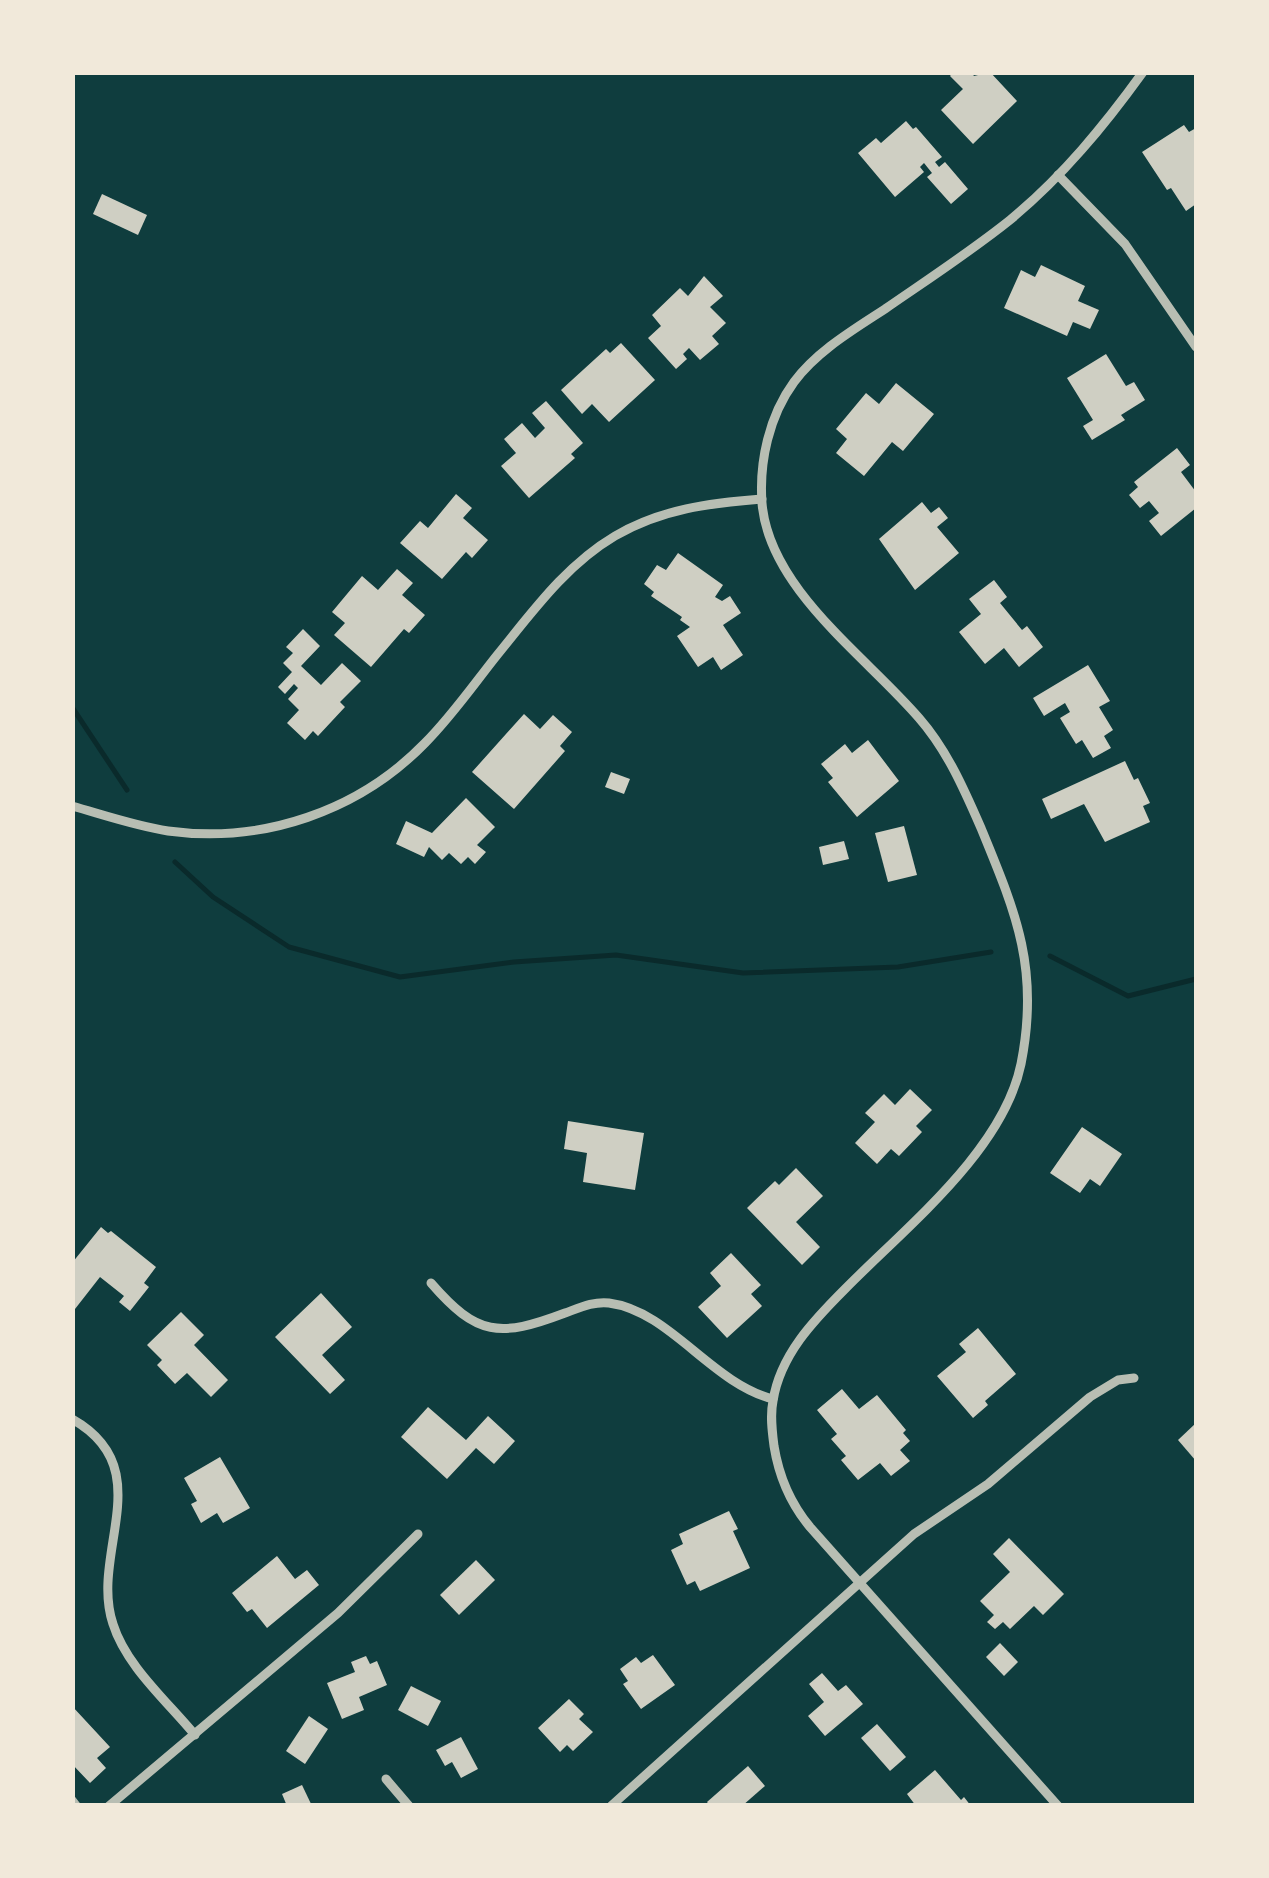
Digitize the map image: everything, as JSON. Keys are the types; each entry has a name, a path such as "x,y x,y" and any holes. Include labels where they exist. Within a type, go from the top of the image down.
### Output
{"street":[{"path":"1058,1806 810,1528 787,1493 776,1454 773,1399 784,1368 803,1334 968,1164 990,1135 1012,1093 1020,1066 1028,992 1017,916 957,774 921,720 790,577 771,541 762,499 769,435 784,398 800,374 841,338 983,240 1058,175 1096,135 1143,72"},
{"path":"1058,175 1134,256 1196,347"},
{"path":"72,806 165,831 210,834 269,828 329,810 382,780 425,743 543,598 591,552 630,528 663,514 762,499"},
{"path":"431,1283 465,1319 488,1328 529,1325 599,1303 626,1308 658,1324 723,1375 773,1399"},
{"path":"611,1806 914,1534 988,1484 1090,1397 1118,1380 1134,1378"},
{"path":"72,1419 97,1436 114,1464 118,1482 108,1592 113,1626 135,1662 195,1735"},
{"path":"109,1806 338,1614 418,1534"},
{"path":"386,1779 409,1806"}],"lane":[{"path":"72,1798 79,1806"}],"building":[{"path":"953,72 971,72 974,76 990,72 1017,101 973,144 941,110 963,89 950,76"},
{"path":"906,121 942,157 935,162 939,167 945,162 968,189 951,204 927,177 932,173 924,163 920,167 924,172 895,197 858,153 876,138 881,143"},
{"path":"1184,125 1189,132 1196,128 1196,204 1186,211 1142,152"},
{"path":"102,194 147,215 138,235 93,214"},
{"path":"1041,265 1085,286 1078,301 1099,310 1090,329 1073,322 1067,336 1004,308 1021,270 1035,277"},
{"path":"704,276 723,296 710,307 726,323 712,336 719,344 700,360 689,348 683,354 687,359 676,369 648,338 661,326 652,315 680,288 688,296"},
{"path":"621,343 655,380 609,422 592,404 582,414 561,390 606,349 610,353"},
{"path":"1106,354 1126,386 1134,382 1145,400 1121,415 1125,420 1092,440 1083,426 1093,420 1067,378"},
{"path":"896,383 934,414 903,451 892,442 864,476 836,453 847,439 836,429 866,393 879,404"},
{"path":"546,401 583,443 571,454 575,458 529,498 501,466 516,453 504,439 522,423 535,438 545,428 532,413"},
{"path":"1177,448 1190,465 1181,472 1196,492 1196,508 1161,536 1149,521 1159,513 1149,501 1140,508 1129,495 1138,487 1134,482"},
{"path":"456,494 472,508 463,518 488,540 472,558 466,552 442,579 400,543 420,521 428,528"},
{"path":"922,502 931,513 939,507 948,518 937,527 959,553 915,590 879,539"},
{"path":"678,553 723,585 715,597 722,601 730,596 741,613 723,625 743,655 721,670 713,657 698,667 677,636 690,627 651,596 654,592 644,584 657,565 666,570"},
{"path":"397,569 413,583 402,595 425,615 409,633 404,629 371,667 334,635 345,623 332,612 362,576 378,590"},
{"path":"994,580 1007,597 1000,603 1022,630 1027,626 1043,647 1019,667 1004,648 985,664 959,632 981,614 969,599"},
{"path":"303,629 320,646 301,666 321,685 342,663 361,681 340,702 345,707 318,736 313,731 305,740 287,723 299,710 288,699 298,688 294,684 285,694 278,687 292,672 283,663 293,653 286,647"},
{"path":"1088,665 1110,701 1099,707 1113,730 1104,736 1111,748 1093,758 1082,740 1076,744 1060,718 1070,712 1065,703 1044,716 1033,698"},
{"path":"524,714 540,729 553,715 572,732 560,746 565,751 514,809 472,772"},
{"path":"868,740 899,781 857,817 828,782 833,778 821,764 845,744 852,753"},
{"path":"1125,761 1150,803 1143,806 1150,822 1105,842 1084,804 1051,819 1042,799"},
{"path":"611,772 630,779 624,794 605,787"},
{"path":"466,798 495,827 477,845 486,852 475,864 468,857 461,864 449,853 442,860 429,847 424,857 396,844 406,821 432,833"},
{"path":"904,826 917,875 888,882 875,833"},
{"path":"844,841 849,859 823,865 819,847"},
{"path":"910,1089 932,1110 916,1126 922,1132 899,1156 891,1149 877,1164 855,1143 875,1122 865,1113 884,1094 895,1105"},
{"path":"568,1121 644,1133 635,1190 583,1182 587,1153 564,1149"},
{"path":"1082,1127 1122,1154 1100,1186 1090,1179 1080,1193 1050,1173"},
{"path":"796,1168 823,1196 796,1222 820,1247 802,1265 747,1208 775,1181 779,1185"},
{"path":"101,1227 156,1267 144,1283 149,1287 130,1311 119,1302 124,1296 100,1277 75,1309 72,1307 72,1263"},
{"path":"731,1253 761,1285 751,1294 762,1306 727,1338 698,1307 721,1286 710,1273"},
{"path":"321,1293 352,1327 322,1355 345,1380 330,1394 275,1337"},
{"path":"181,1312 204,1335 194,1345 228,1380 211,1397 187,1373 175,1384 157,1365 162,1360 147,1345"},
{"path":"978,1328 1016,1374 985,1401 988,1405 973,1418 937,1376 966,1352 959,1344"},
{"path":"842,1389 859,1409 877,1395 906,1430 903,1433 910,1441 900,1450 910,1461 891,1476 880,1463 858,1480 841,1460 846,1456 831,1439 837,1434 817,1410"},
{"path":"428,1407 466,1440 488,1416 515,1441 494,1464 476,1448 447,1479 401,1437"},
{"path":"1196,1423 1196,1461 1178,1440"},
{"path":"220,1457 250,1508 223,1523 217,1513 201,1523 191,1504 197,1501 184,1478"},
{"path":"729,1511 738,1529 733,1531 750,1568 700,1591 695,1581 687,1585 671,1550 683,1544 679,1534"},
{"path":"1009,1538 1064,1594 1043,1615 1034,1606 1010,1629 1003,1622 995,1629 987,1622 994,1615 980,1601 1010,1572 993,1554"},
{"path":"277,1556 295,1579 307,1570 319,1585 267,1628 232,1593"},
{"path":"476,1560 495,1580 459,1615 440,1595"},
{"path":"1000,1643 1018,1662 1004,1676 986,1657"},
{"path":"653,1655 675,1685 641,1709 623,1684 628,1681 620,1669 636,1657 641,1663"},
{"path":"366,1656 370,1664 377,1661 387,1685 359,1697 364,1710 342,1719 327,1683 355,1672 351,1662"},
{"path":"822,1673 838,1691 846,1685 863,1704 825,1736 808,1716 824,1702 809,1684"},
{"path":"411,1686 441,1701 428,1726 398,1710"},
{"path":"569,1699 584,1714 579,1719 593,1732 573,1751 567,1745 560,1752 538,1728"},
{"path":"72,1706 110,1747 97,1758 106,1768 90,1783 72,1764"},
{"path":"309,1716 328,1729 305,1764 286,1751"},
{"path":"877,1724 906,1757 890,1771 861,1738"},
{"path":"461,1737 478,1769 461,1778 452,1762 445,1766 436,1750"},
{"path":"748,1766 765,1786 742,1806 710,1806 707,1802"},
{"path":"935,1770 971,1806 916,1806 907,1794"},
{"path":"302,1785 312,1806 287,1806 282,1794"}],"waterway":[{"path":"72,707 127,790"},
{"path":"175,862 213,897 289,947 400,977 514,962 616,955 743,973 898,967 991,952"},
{"path":"1050,956 1128,996 1196,979"}]}
